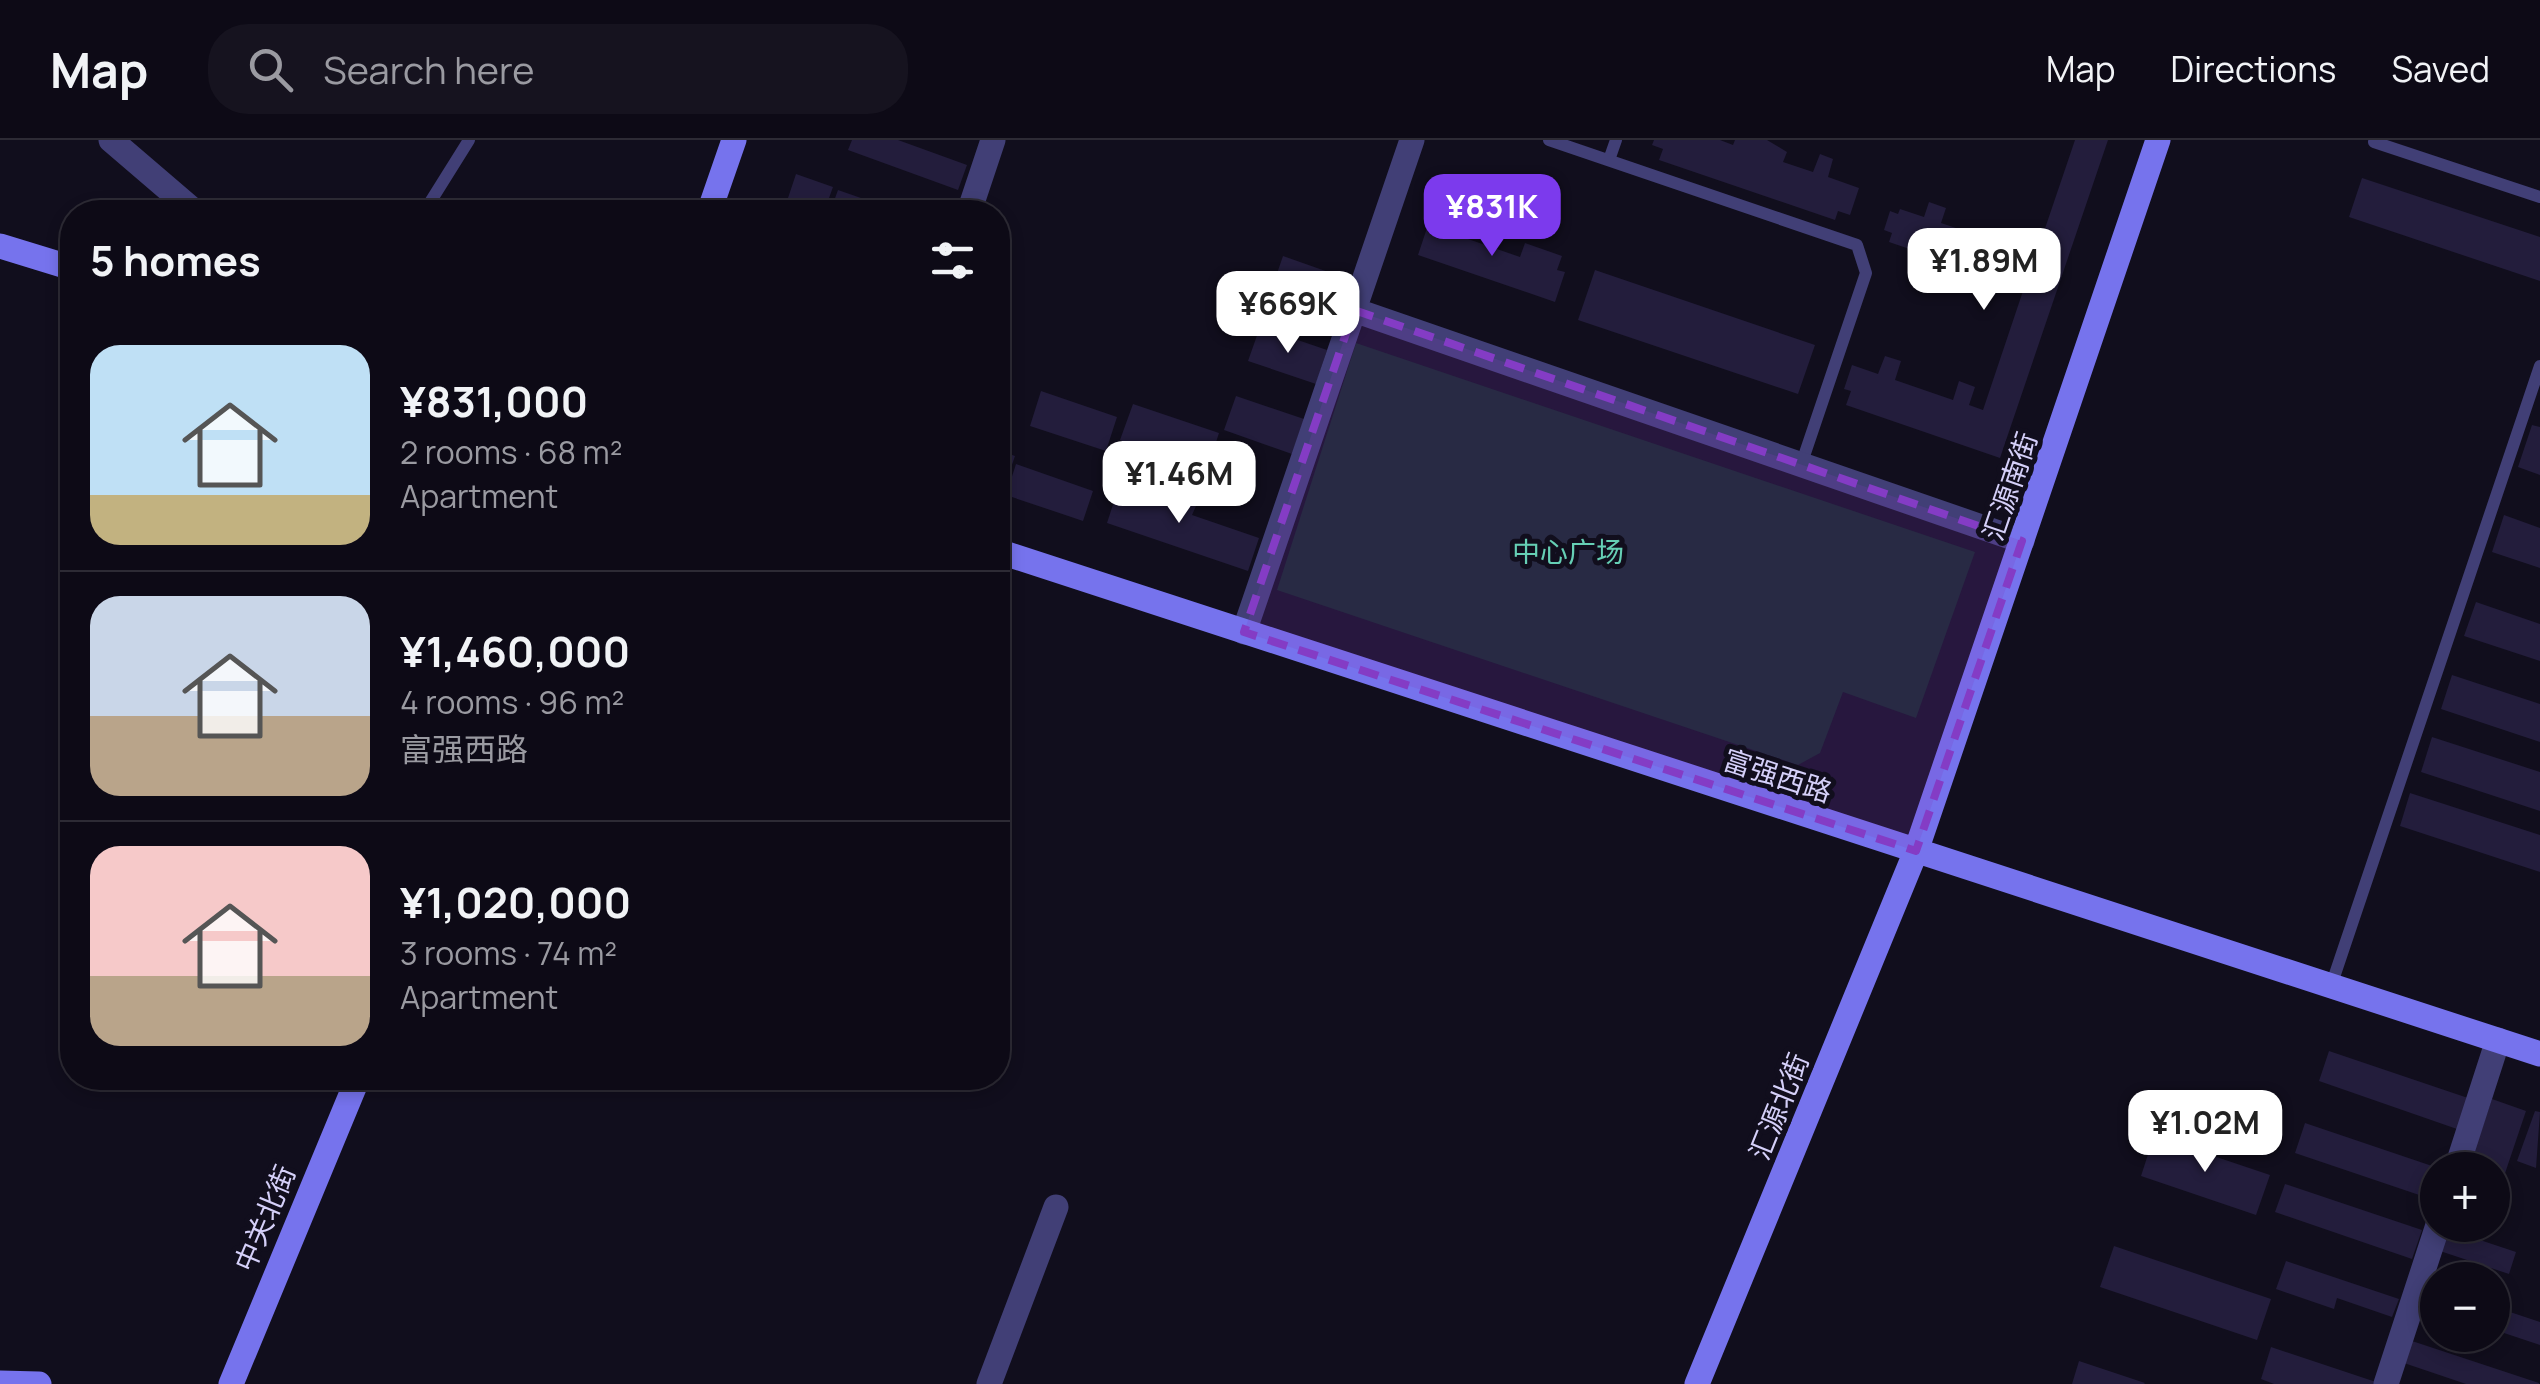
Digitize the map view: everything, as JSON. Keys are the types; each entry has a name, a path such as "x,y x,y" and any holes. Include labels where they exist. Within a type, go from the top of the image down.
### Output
{"street":[{"path":"111,140 181,200"},
{"path":"714,200 734,140"},
{"path":"973,200 993,140"},
{"path":"1244,632 1412,140"},
{"name":"汇源南街","path":"1916,851 2158,140"},
{"path":"0,246 60,264"},
{"path":"1354,310 2022,540"},
{"name":"富强西路","path":"1010,556 2540,1054"},
{"name":"汇源北街","path":"1697,1384 1916,851"},
{"path":"2462,1152 2498,1040"},
{"name":"中关北街","path":"230,1384 353,1090"},
{"path":"988,1384 1056,1207"},
{"path":"2386,1384 2432,1242"},
{"path":"0,1382 39,1384"}],"lane":[{"path":"431,200 468,140"},
{"path":"1549,140 1858,245 1866,273 1801,464"},
{"path":"1609,160 1616,140"},
{"path":"2374,142 2540,197"},
{"path":"2331,986 2540,366"}],"highlighted area":[{"path":"1354,310 2022,541 1916,851 1244,632"}],"green space":[{"name":"中心广场","path":"1356,343 1975,552 1916,718 1843,692 1820,753 1798,765 1277,590"}],"building":[{"path":"852,140 898,140 967,165 958,190 848,150"},
{"path":"1654,140 1720,140 1733,145 1735,140 1767,140 1787,152 1783,162 1813,172 1820,154 1833,159 1828,177 1859,188 1850,215 1838,211 1835,220 1659,160 1663,149 1652,145"},
{"path":"2075,140 2108,140 2000,458 1846,405 1851,391 1844,389 1852,365 1878,374 1885,356 1901,361 1895,380 1953,400 1959,381 1975,387 1969,405 1983,410 2024,288 1889,242 1892,233 1884,230 1890,211 1898,214 1900,209 1924,217 1929,202 1946,208 1941,223 1998,242 2003,228 2018,232 2012,247 2036,255"},
{"path":"796,174 833,187 828,200 787,200"},
{"path":"2362,178 2540,237 2540,281 2349,217"},
{"path":"838,190 867,200 834,200"},
{"path":"1438,212 1473,224 1468,239 1520,257 1525,243 1562,256 1557,270 1565,272 1555,302 1418,255 1428,225 1433,227"},
{"path":"1283,256 1351,280 1339,314 1271,291"},
{"path":"1595,270 1815,345 1798,394 1578,320"},
{"path":"1260,327 1327,350 1316,384 1248,361"},
{"path":"1041,391 1117,417 1106,451 1030,426"},
{"path":"1236,396 1304,419 1292,454 1224,430"},
{"path":"1133,404 1219,433 1207,470 1120,440"},
{"path":"2532,425 2540,427 2540,475 2518,467"},
{"path":"1016,464 1093,491 1083,521 1010,496"},
{"path":"1121,480 1196,506 1192,515 1259,538 1248,571 1107,523"},
{"path":"2504,515 2540,528 2540,568 2492,552"},
{"path":"2476,602 2540,624 2540,661 2464,636"},
{"path":"2452,675 2540,704 2540,742 2441,709"},
{"path":"2432,737 2540,772 2540,811 2421,772"},
{"path":"2410,793 2540,835 2540,872 2400,826"},
{"path":"2329,1051 2468,1098 2457,1129 2319,1081"},
{"path":"2492,1099 2526,1111 2510,1158 2510,1152 2474,1152"},
{"path":"2535,1111 2540,1112 2536,1168 2517,1161"},
{"path":"2305,1123 2420,1162 2420,1195 2295,1153"},
{"path":"2154,1136 2270,1175 2256,1215 2141,1176"},
{"path":"2285,1184 2420,1229 2420,1236 2412,1259 2275,1212"},
{"path":"2443,1242 2486,1242 2516,1252 2510,1271 2510,1262 2473,1262 2440,1251"},
{"path":"2114,1246 2271,1299 2257,1340 2100,1287"},
{"path":"2286,1261 2399,1299 2392,1317 2337,1298 2334,1309 2276,1289"},
{"path":"2510,1312 2540,1322 2540,1345 2510,1335"},
{"path":"2409,1340 2420,1344 2420,1352 2445,1352 2539,1384 2466,1384 2401,1362"},
{"path":"2271,1347 2379,1384 2274,1384 2261,1379"},
{"path":"2079,1361 2145,1383 2072,1384"}]}
